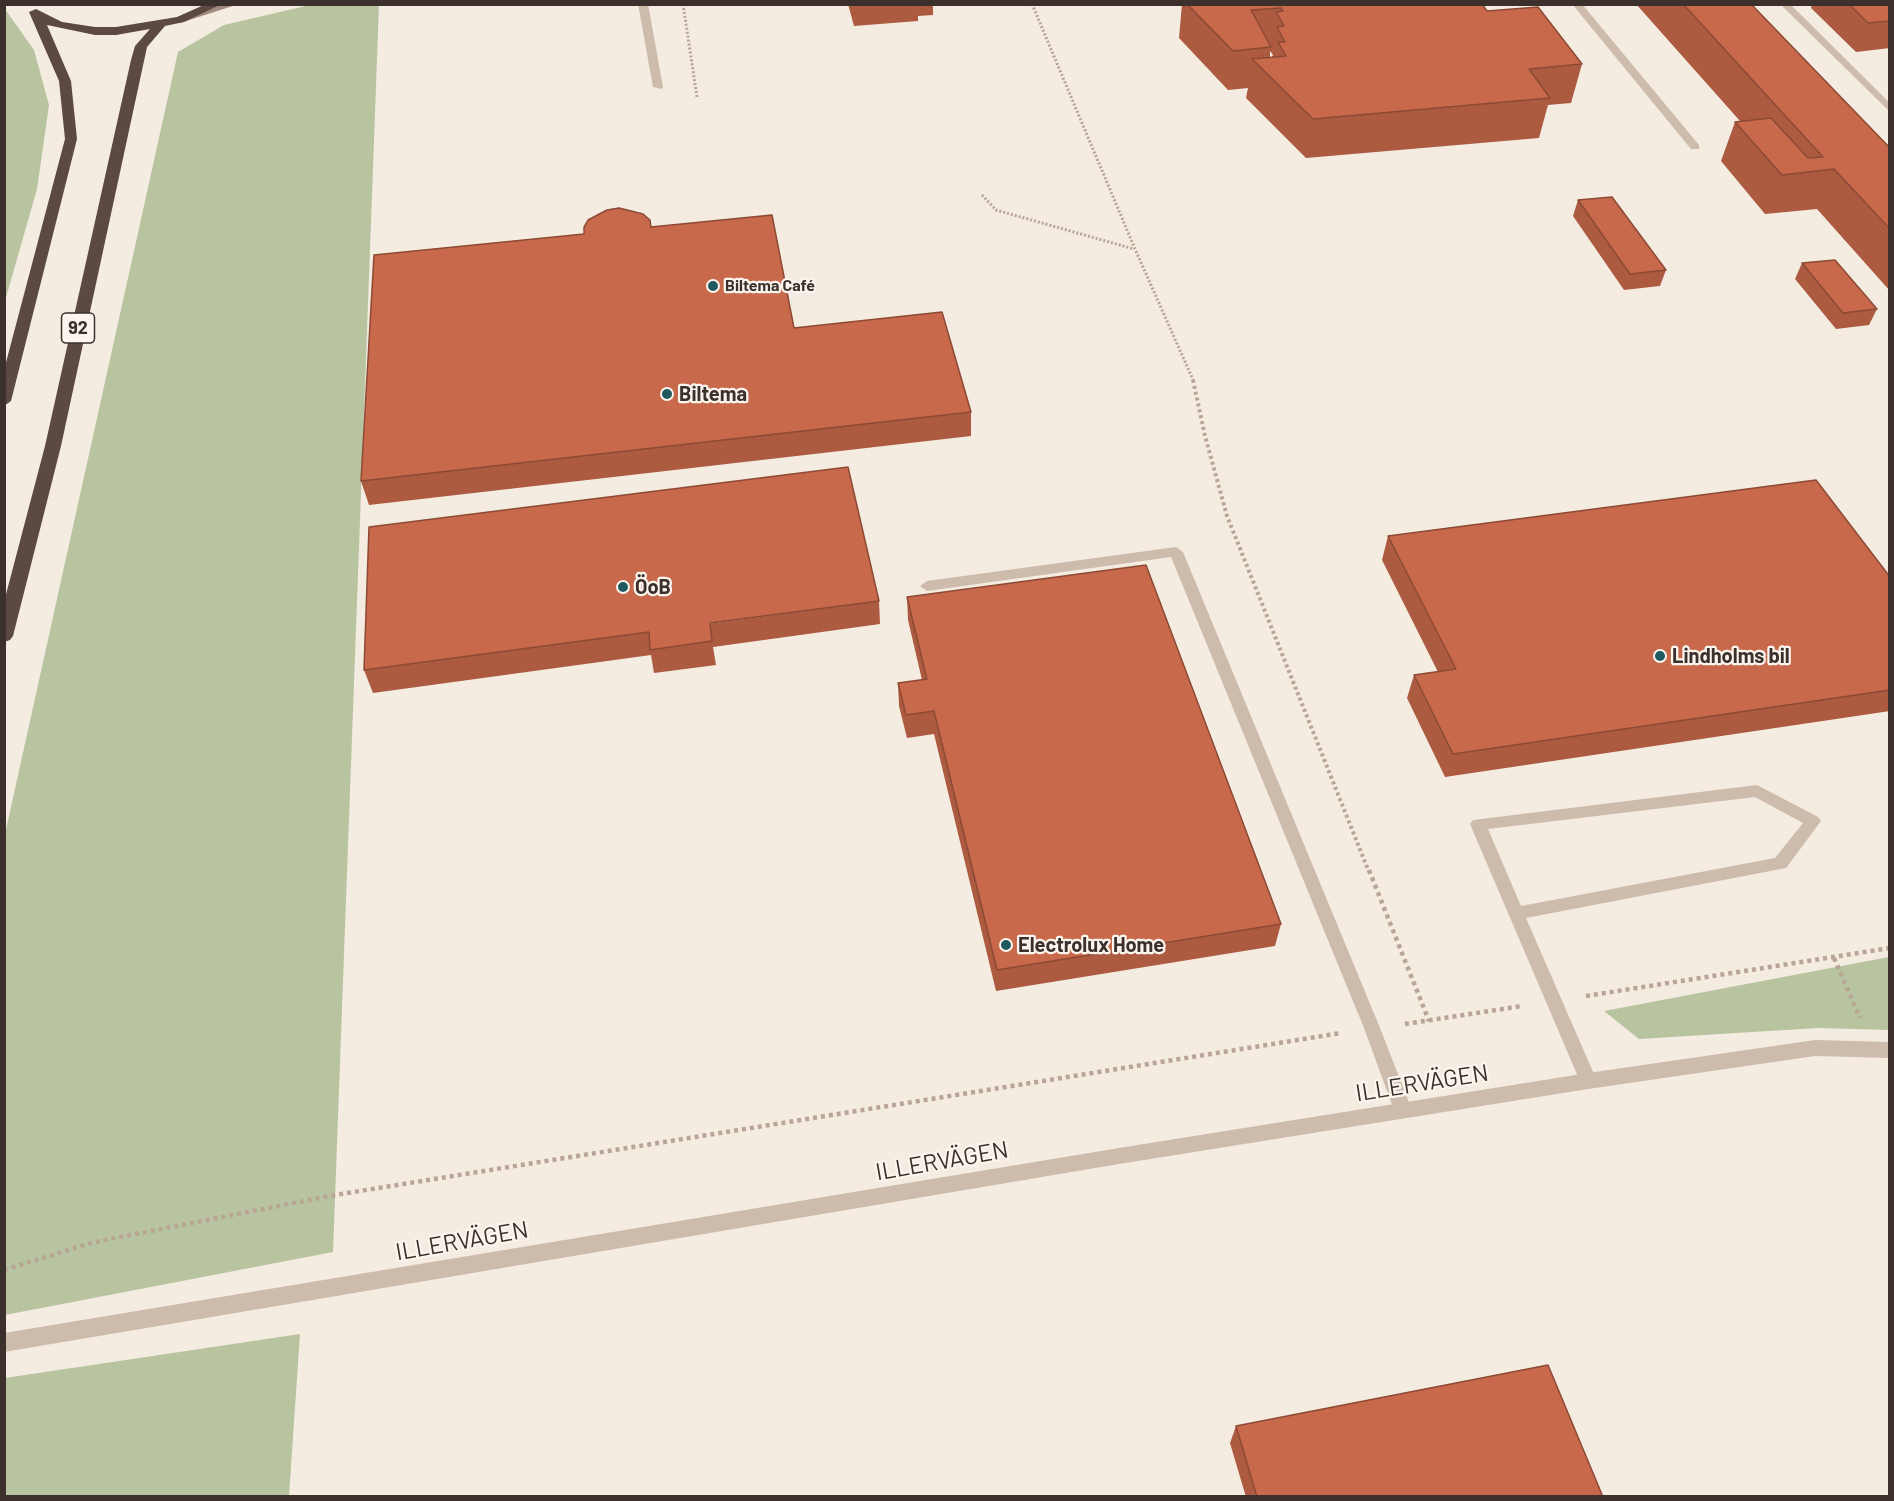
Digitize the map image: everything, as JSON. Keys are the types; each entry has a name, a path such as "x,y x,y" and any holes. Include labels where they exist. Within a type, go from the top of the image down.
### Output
{"highway":[{"path":"33,8 59,25 95,31 116,31 159,26 180,20 217,4"},
{"path":"4,401 71,139 65,81 33,8"},
{"name":"92","path":"4,636 53,446 137,60 141,46 159,26"}],"street":[{"path":"180,20 235,4"},
{"path":"643,4 658,87"},
{"path":"1576,4 1695,147"},
{"path":"1784,4 1890,109"},
{"path":"927,586 1176,552 1372,1028 1403,1110"},
{"path":"1517,913 1780,863 1813,821 1757,791 1478,824 1588,1081"},
{"name":"ILLERVÄGEN","path":"4,1343 1119,1156 1588,1081 1815,1048 1882,1049"}],"path":[{"path":"683,4 697,97"},
{"path":"1032,4 1135,249 1197,386 1204,436 1227,516 1429,1021"},
{"path":"982,195 996,210 1135,249"},
{"path":"4,1270 94,1242 334,1195 1372,1028 1890,948"},
{"path":"1834,958 1882,1049"}],"green space":[{"path":"310,5 379,5 333,1252 5,1315 5,834 178,52 224,25"},
{"path":"5,9 34,50 49,105 37,189 5,301"},
{"path":"1889,957 1889,1030 1818,1028 1639,1039 1604,1011"},
{"path":"300,1334 289,1496 5,1496 5,1378"}],"building":[{"path":"1187,4 1482,4 1487,11 1538,7 1582,64 1529,69 1550,98 1313,119 1252,59 1286,56 1278,42 1285,42 1277,27 1284,26 1276,12 1283,11 1281,8 1251,10 1271,47 1233,51"},
{"path":"1683,4 1751,4 1890,148 1890,229 1834,169 1782,175 1735,122 1771,118 1808,158 1823,157"},
{"path":"1849,4 1890,4 1890,21 1868,23"},
{"path":"1612,197 1666,270 1630,274 1578,200"},
{"name":"Biltema","path":"619,208 643,214 650,220 651,227 772,215 794,328 942,312 971,412 361,481 374,255 584,234 584,227 588,220 607,210"},
{"path":"1835,260 1877,309 1843,313 1802,263"},
{"name":"ÖoB","path":"848,467 879,601 710,623 712,641 650,650 649,632 364,670 369,527"},
{"name":"Lindholms bil","path":"1816,480 1890,577 1890,690 1453,754 1414,675 1456,669 1388,536"},
{"path":"1146,565 1281,924 997,970 934,711 906,715 898,683 927,679 907,597"},
{"path":"1548,1365 1603,1497 1257,1497 1236,1426"}],"place":[{"name":"Biltema Café","path":"713,286"},
{"name":"Biltema","path":"667,394"},
{"name":"ÖoB","path":"623,587"},
{"name":"Lindholms bil","path":"1660,656"},
{"name":"Electrolux Home","path":"1006,945"}]}
